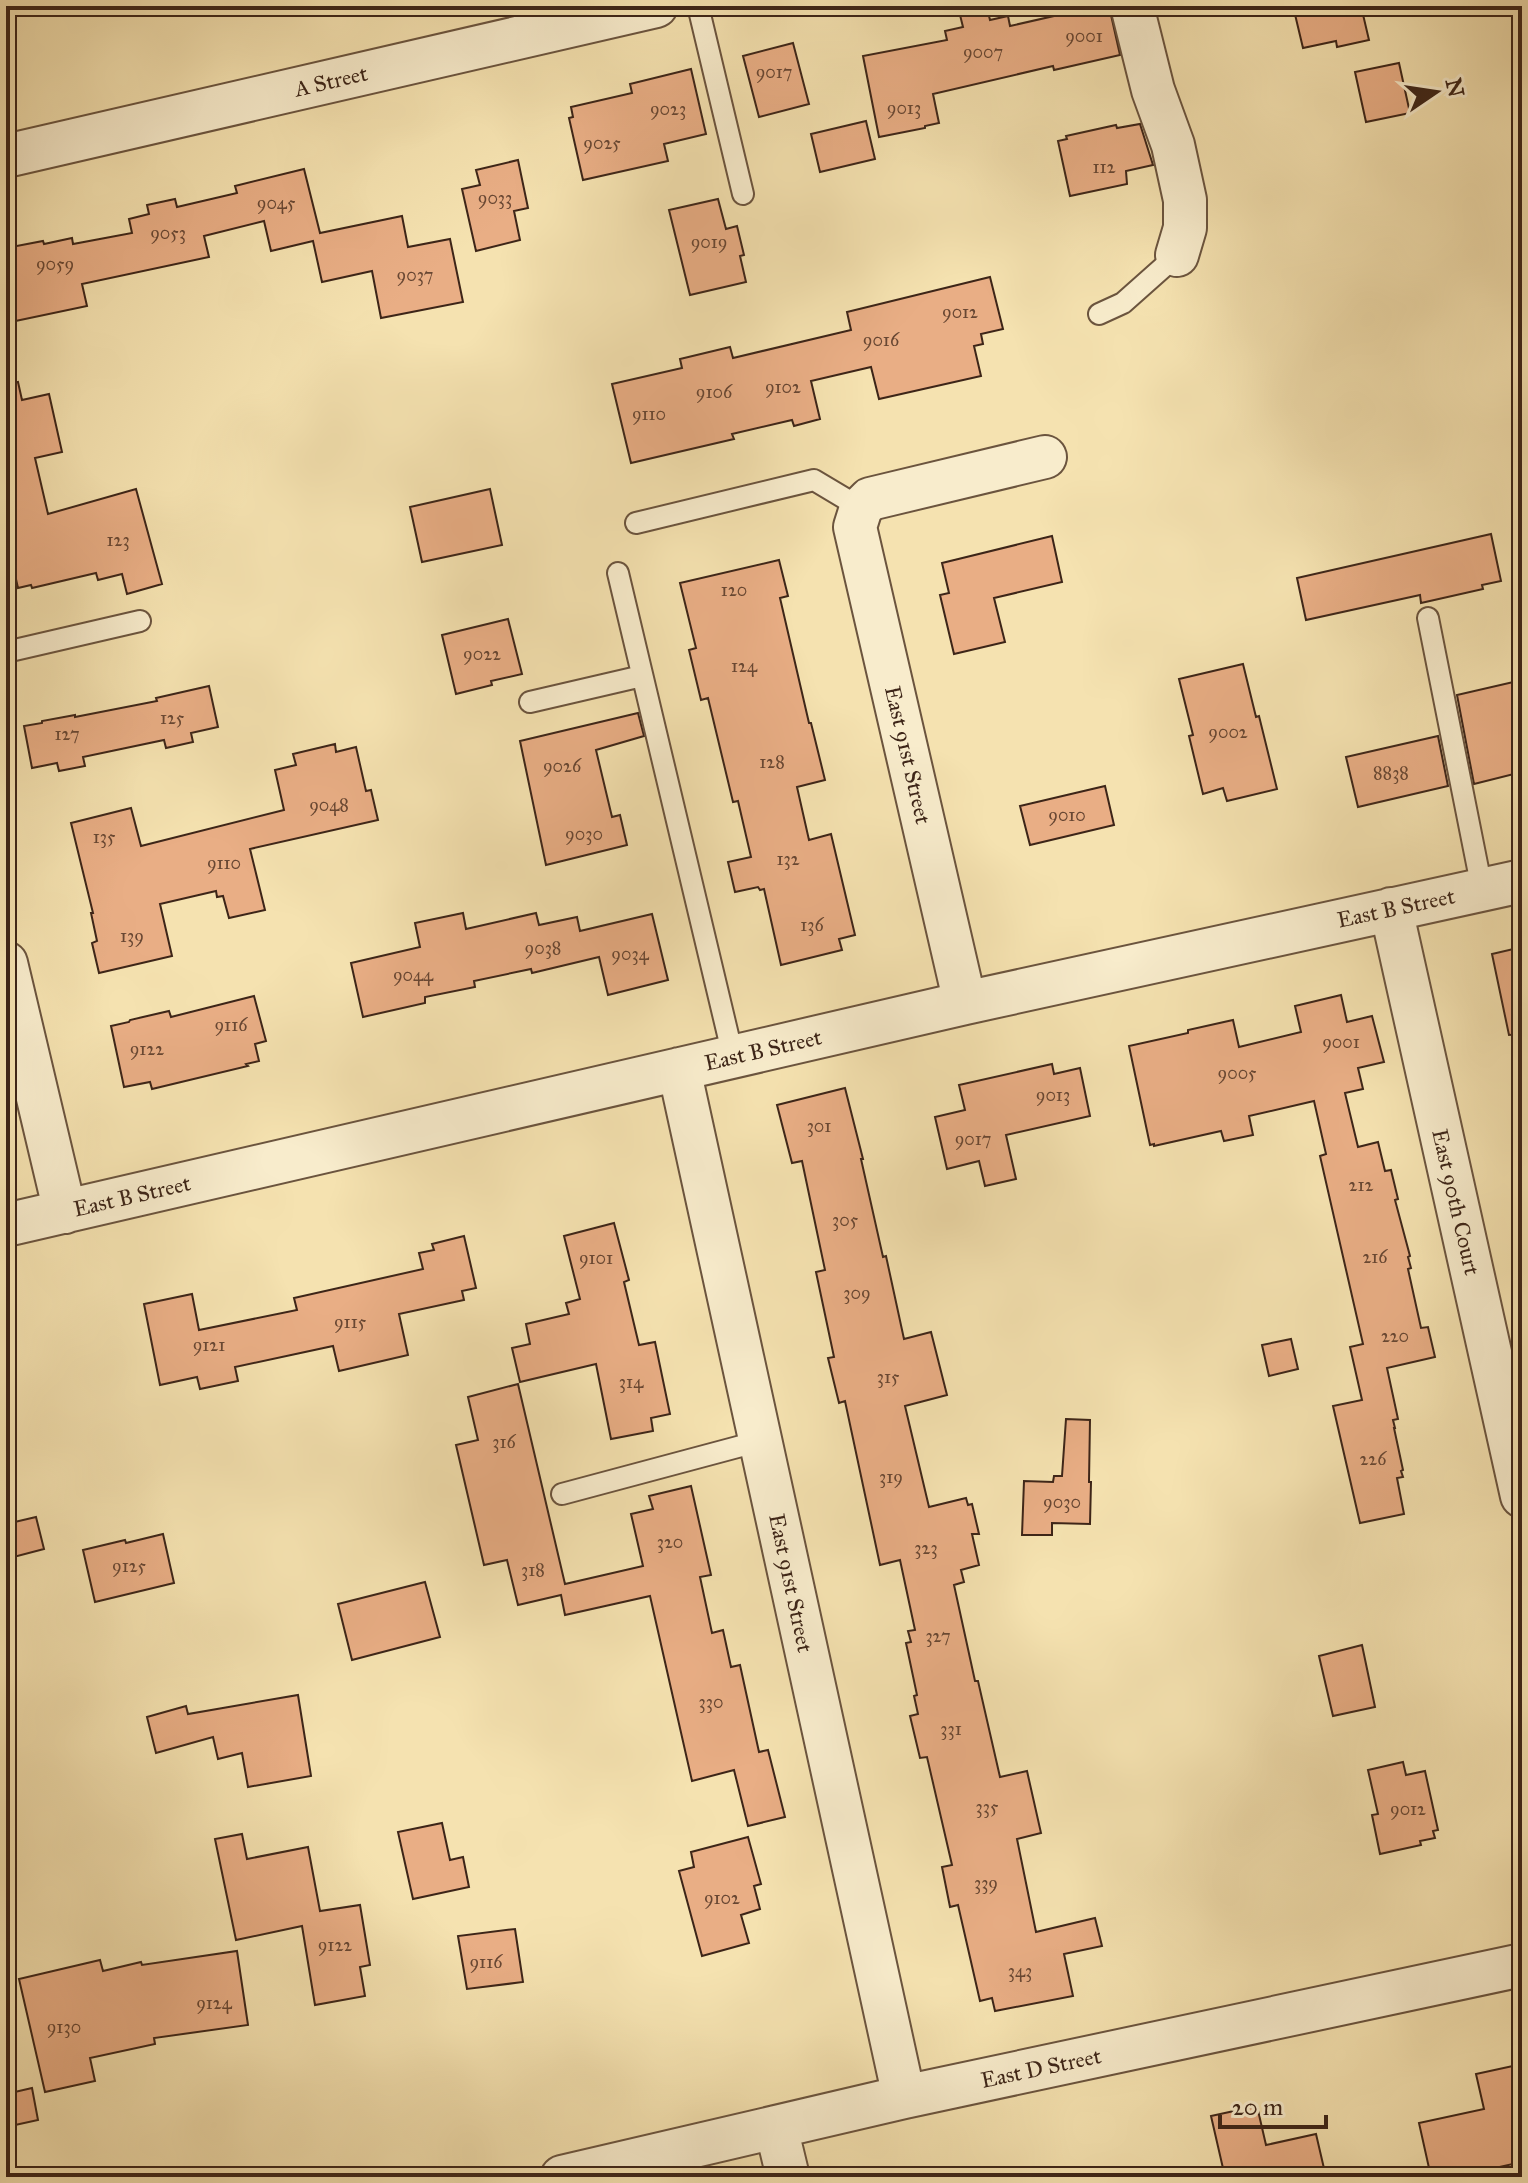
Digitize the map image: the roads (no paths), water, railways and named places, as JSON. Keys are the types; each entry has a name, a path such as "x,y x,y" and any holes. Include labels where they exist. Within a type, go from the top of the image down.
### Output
{"street":[{"name":"A Street","path":"6,156 656,6"},
{"path":"1132,6 1153,90 1173,145 1185,200 1185,228 1177,255"},
{"path":"861,508 870,499 1045,457"},
{"name":"East 91st Street","path":"861,508 855,527 965,1003"},
{"name":"East B Street","path":"6,1225 965,1003 1522,881"},
{"name":"East 90th Court","path":"1391,909 1522,1496"},
{"path":"6,963 65,1212"},
{"name":"East 91st Street","path":"679,1069 904,2097"},
{"name":"East D Street","path":"562,2177 904,2097 1522,1965"},
{"path":"776,2127 788,2177"}],"lane":[{"path":"698,6 743,194"},
{"path":"1099,314 1123,303 1177,255"},
{"path":"636,523 814,480 861,508"},
{"path":"618,573 733,1056"},
{"path":"1428,618 1482,889"},
{"path":"6,652 140,621"},
{"path":"530,702 642,676"},
{"path":"562,1494 760,1441"}]}
